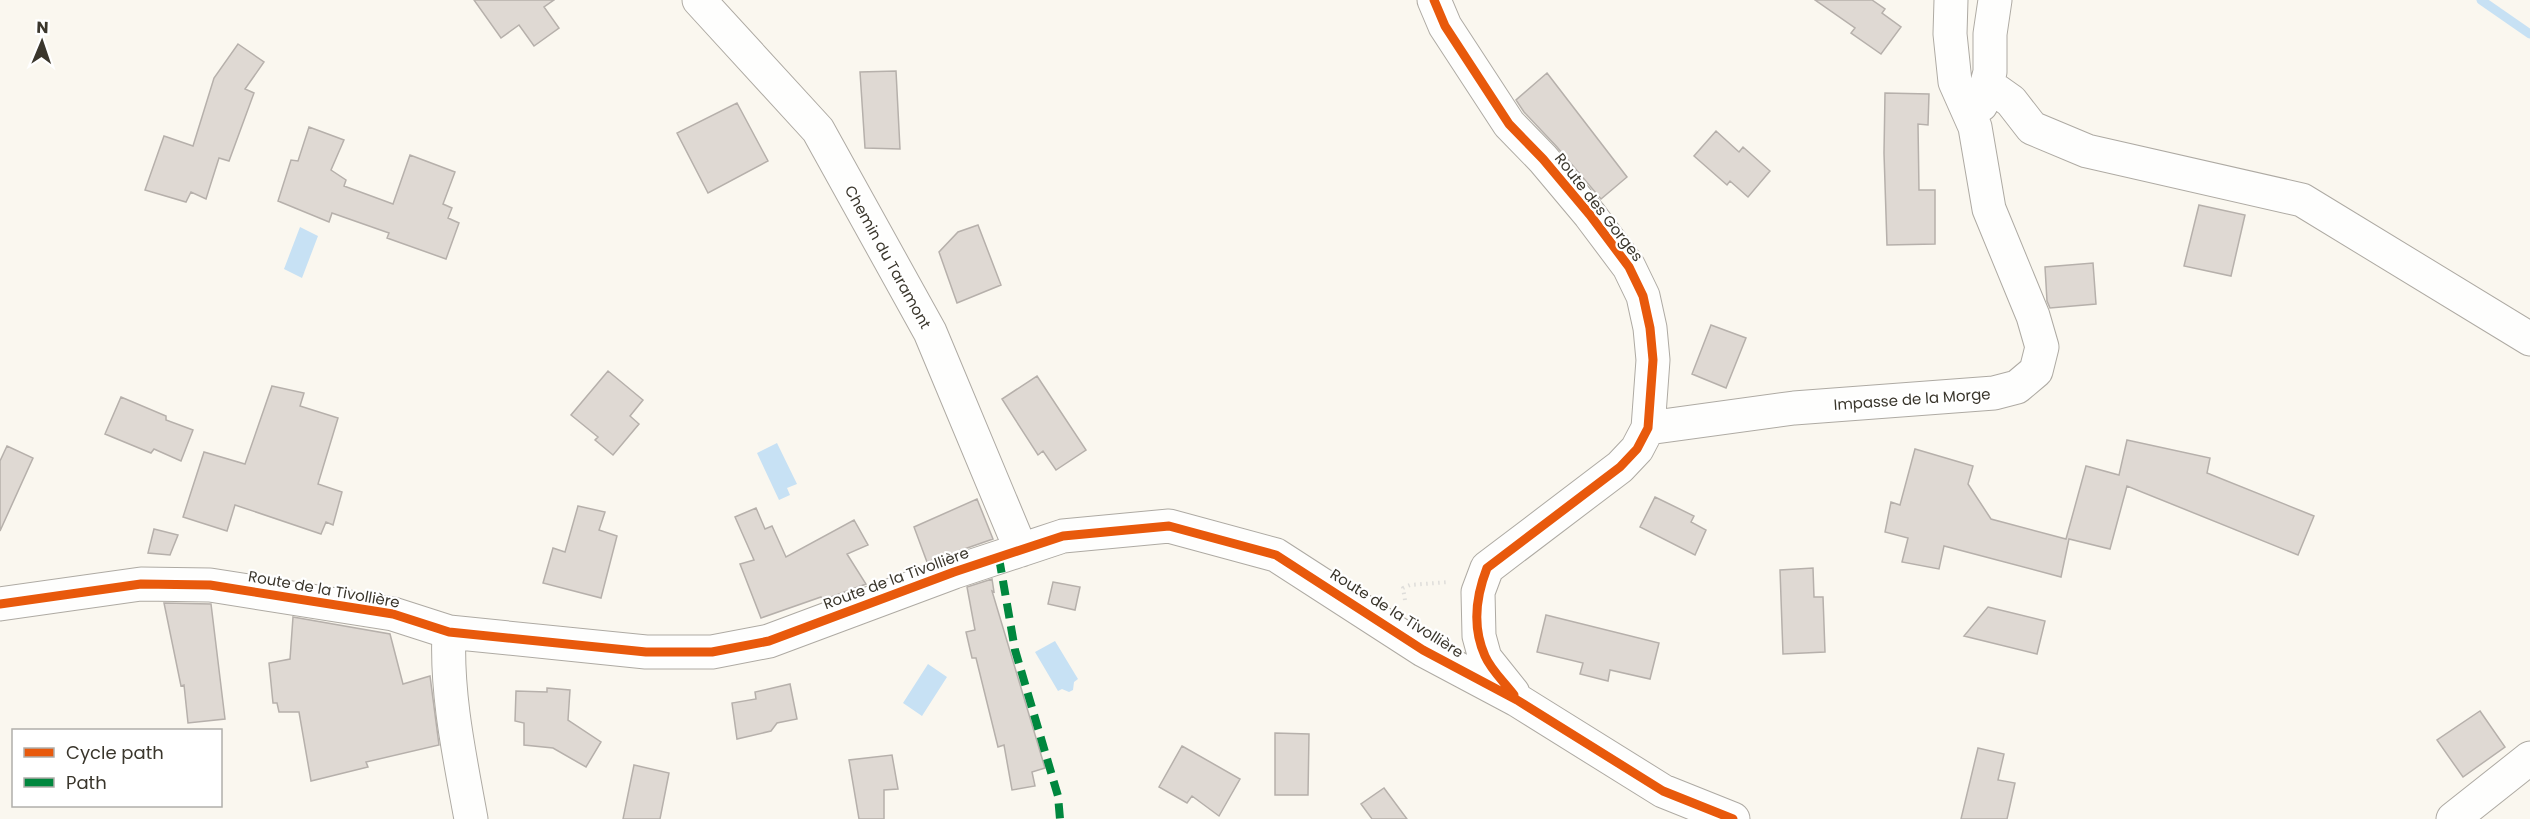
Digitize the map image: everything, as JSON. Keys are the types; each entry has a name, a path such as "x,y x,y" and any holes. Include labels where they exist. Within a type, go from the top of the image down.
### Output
{"street":[{"name":"Chemin du Taramont","path":"699,0 818,130 930,332 1021,550"},
{"name":"Route des Gorges","path":"1434,0 1445,26 1509,124 1543,159 1590,215 1634,276 1643,296 1650,328 1652,394 1648,428 1637,449 1620,467 1487,568"},
{"name":"Impasse de la Morge","path":"1648,428 1794,408 1994,393 2017,387 2036,371 2042,347 2033,316 1989,209 1976,127 1955,82 1950,34 1951,0"},
{"path":"1976,127 1990,72 1990,34 1995,0"},
{"path":"1987,84 2011,101 2032,128 2087,151 2302,200 2530,339"},
{"name":"Route de la Tivollière","path":"0,604 141,584 210,585 393,614 449,632 646,652 712,652 770,641 954,572 1063,536 1169,526 1276,555 1423,650 1517,700 1663,791 1733,819"},
{"path":"1487,568 1478,592 1479,636 1485,658 1517,700"},
{"path":"449,632 448,651 453,718 471,819"},
{"path":"2453,819 2530,758"}],"path":[{"path":"1406,603 1403,588 1410,585 1445,583 1487,568"}],"water":[{"path":"300,227 318,236 302,278 284,269"},
{"path":"777,443 797,484 787,488 790,495 779,500 757,453"},
{"path":"1055,641 1078,679 1074,682 1073,690 1069,692 1062,689 1058,691 1035,652"},
{"path":"928,664 947,677 922,716 903,703"}],"building":[{"path":"474,0 554,0 544,7 559,28 534,46 519,25 501,38"},
{"path":"1815,0 1872,0 1885,9 1882,13 1901,27 1881,54 1851,33 1855,28"},
{"path":"238,44 264,62 245,89 254,93 229,161 219,158 206,199 191,192 186,202 145,190 164,136 193,146 214,78"},
{"path":"896,71 900,149 865,148 860,72"},
{"path":"1547,73 1627,177 1601,199 1516,100"},
{"path":"1885,93 1929,94 1928,125 1918,124 1919,190 1935,190 1935,244 1887,245"},
{"path":"737,103 768,161 708,193 677,133"},
{"path":"309,127 344,140 331,170 346,180 344,186 393,204 410,155 455,172 443,204 452,208 448,218 459,223 446,259 387,238 389,233 332,213 329,222 278,201 291,160 298,161"},
{"path":"1716,131 1739,152 1743,147 1770,171 1748,197 1730,181 1727,185 1694,156"},
{"path":"2199,205 2245,215 2231,276 2184,266"},
{"path":"978,225 1001,285 957,303 939,252 958,232"},
{"path":"2093,263 2096,304 2050,308 2047,301 2045,267"},
{"path":"1711,325 1746,338 1726,388 1692,374"},
{"path":"608,371 643,400 630,416 639,424 613,455 595,440 598,437 571,415"},
{"path":"1037,376 1086,450 1056,470 1043,451 1038,455 1002,399"},
{"path":"272,386 304,393 300,406 338,418 318,484 342,492 333,525 326,522 321,534 235,505 227,531 183,517 204,452 245,464"},
{"path":"121,397 166,416 166,420 193,430 181,461 154,449 151,453 105,434"},
{"path":"2127,440 2210,458 2207,473 2314,516 2298,555 2127,486 2110,549 2069,539 2061,577 1944,546 1939,569 1902,562 1908,538 1885,532 1891,502 1900,505 1915,449 1973,466 1968,484 1991,519 2066,539 2086,466 2119,475"},
{"path":"7,446 33,458 0,531 0,461"},
{"path":"1655,497 1694,516 1691,522 1706,530 1695,555 1640,527"},
{"path":"977,499 993,539 927,562 914,527"},
{"path":"578,506 605,512 599,530 617,536 601,598 543,583 553,548 565,552"},
{"path":"756,508 765,529 772,526 786,557 854,520 868,545 847,554 866,584 823,600 821,597 761,618 740,564 754,560 735,517"},
{"path":"154,529 178,535 170,555 148,553"},
{"path":"1813,568 1814,597 1823,597 1825,652 1783,654 1780,570"},
{"path":"992,579 994,592 992,591 1045,768 1032,772 1035,786 1012,790 1004,745 998,747 976,658 972,658 966,632 975,630 967,587"},
{"path":"1053,582 1080,587 1075,610 1048,604"},
{"path":"164,603 211,604 225,719 188,723 184,685 181,686"},
{"path":"1988,607 2045,621 2037,654 1964,636"},
{"path":"1546,615 1659,643 1650,679 1610,670 1608,681 1580,674 1583,663 1537,652"},
{"path":"293,617 390,634 403,684 430,676 439,745 366,762 368,767 311,781 299,712 279,712 277,703 273,703 269,663 290,659"},
{"path":"790,684 797,719 777,723 771,731 737,739 732,703 756,699 755,692"},
{"path":"547,688 570,690 568,720 601,742 586,767 553,748 524,745 524,723 515,721 516,691 547,692"},
{"path":"2480,711 2505,747 2463,777 2437,740"},
{"path":"1275,733 1309,734 1308,795 1275,795"},
{"path":"1182,746 1240,779 1219,816 1192,796 1187,803 1159,787"},
{"path":"1978,748 2004,754 1998,780 2015,783 2007,819 1961,819"},
{"path":"892,755 898,789 884,790 884,819 859,819 849,760"},
{"path":"634,765 669,773 660,819 623,819"},
{"path":"1384,788 1407,819 1372,819 1361,804"}],"waterway":[{"path":"2481,0 2530,34"}],"marked path":[{"path":"999,558 1015,650 1058,796 1060,819"}],"cycle path":[{"path":"1434,0 1445,26 1509,124 1543,159 1590,215 1629,267 1643,296 1650,328 1653,360 1648,428 1637,449 1620,467 1487,568 1478,601 1478,634 1488,661 1514,695"},
{"path":"0,604 141,584 210,585 393,614 449,632 646,652 712,652 769,641 954,572 1063,536 1169,526 1276,555 1423,650 1517,700 1663,791 1733,819"}]}
